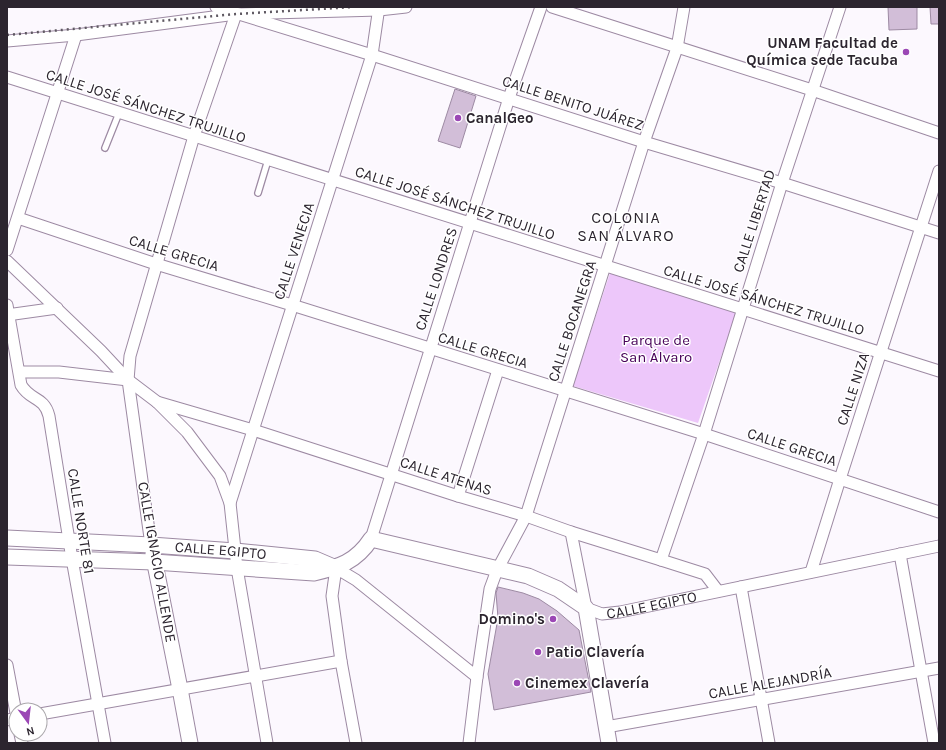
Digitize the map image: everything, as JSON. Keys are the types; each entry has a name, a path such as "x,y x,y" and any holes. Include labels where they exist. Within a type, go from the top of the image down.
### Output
{"street":[{"name":"CALLE BENITO JUÁREZ","path":"216,7 939,233"},
{"path":"7,41 76,35 236,14 406,7"},
{"name":"CALLE LONDRES","path":"371,539 390,474 509,98 541,7"},
{"path":"552,7 812,90 939,133"},
{"name":"CALLE BOCANEGRA","path":"469,743 490,589 497,570 526,516 644,142 677,48 684,7"},
{"name":"CALLE LIBERTAD","path":"661,560 704,434 782,183 840,7"},
{"name":"CALLE VENECIA","path":"230,503 372,55 379,8"},
{"name":"CALLE IGNACIO ALLENDE","path":"190,743 151,545 128,380 130,356 156,264 194,136 236,14"},
{"path":"7,250 76,35"},
{"name":"CALLE JOSÉ SÁNCHEZ TRUJILLO","path":"7,78 939,372"},
{"name":"CALLE NIZA","path":"812,572 840,478 939,170"},
{"name":"CALLE GRECIA","path":"18,218 156,264 704,434 939,512"},
{"path":"7,261 101,351 128,380 157,402 187,432 220,476 230,503 237,568 266,743"},
{"path":"8,311 57,308"},
{"name":"CALLE NORTE 81","path":"8,311 20,372 21,385 29,395 43,402 48,412 72,559 105,743"},
{"path":"458,496 498,370"},
{"path":"20,372 59,372 128,380"},
{"name":"CALLE ATENAS","path":"157,402 253,430 705,574 718,591"},
{"path":"570,532 586,608 609,743"},
{"name":"CALLE EGIPTO","path":"7,538 69,540 235,550 315,559 336,568"},
{"name":"CALLE EGIPTO","path":"7,557 154,562 314,573 336,568 358,555 371,539 497,570 528,576 558,590 586,608 602,614 620,612 939,546"},
{"path":"900,554 934,743"},
{"path":"356,743 341,661 332,596 336,568 356,580 477,677"},
{"path":"742,587 769,743"},
{"path":"48,713 341,661"},
{"path":"7,665 14,702"},
{"name":"CALLE ALEJANDRÍA","path":"606,727 939,668"}],"lane":[{"path":"105,148 119,113"},
{"path":"258,193 268,160"}],"green space":[{"name":"Parque de San Álvaro","path":"610,273 737,311 698,423 573,386"}],"building":[{"path":"888,7 917,7 917,29 889,30"},
{"path":"930,7 939,7 939,24 931,24"},
{"name":"CanalGeo","path":"455,89 476,96 460,148 438,141"},
{"name":"Patio Clavería","path":"498,587 523,593 539,599 557,611 579,630 591,692 494,710 488,674 498,618 496,593"}],"railway":[{"path":"7,35 236,14 354,7"}],"place":[{"name":"UNAM Facultad de Química sede Tacuba","path":"906,52"},
{"name":"CanalGeo","path":"458,118"},
{"name":"Domino's","path":"553,619"},
{"name":"Patio Clavería","path":"538,652"},
{"name":"Cinemex Clavería","path":"517,683"}],"district":[{"name":"COLONIA SAN ÁLVARO","path":"626,226"}]}
